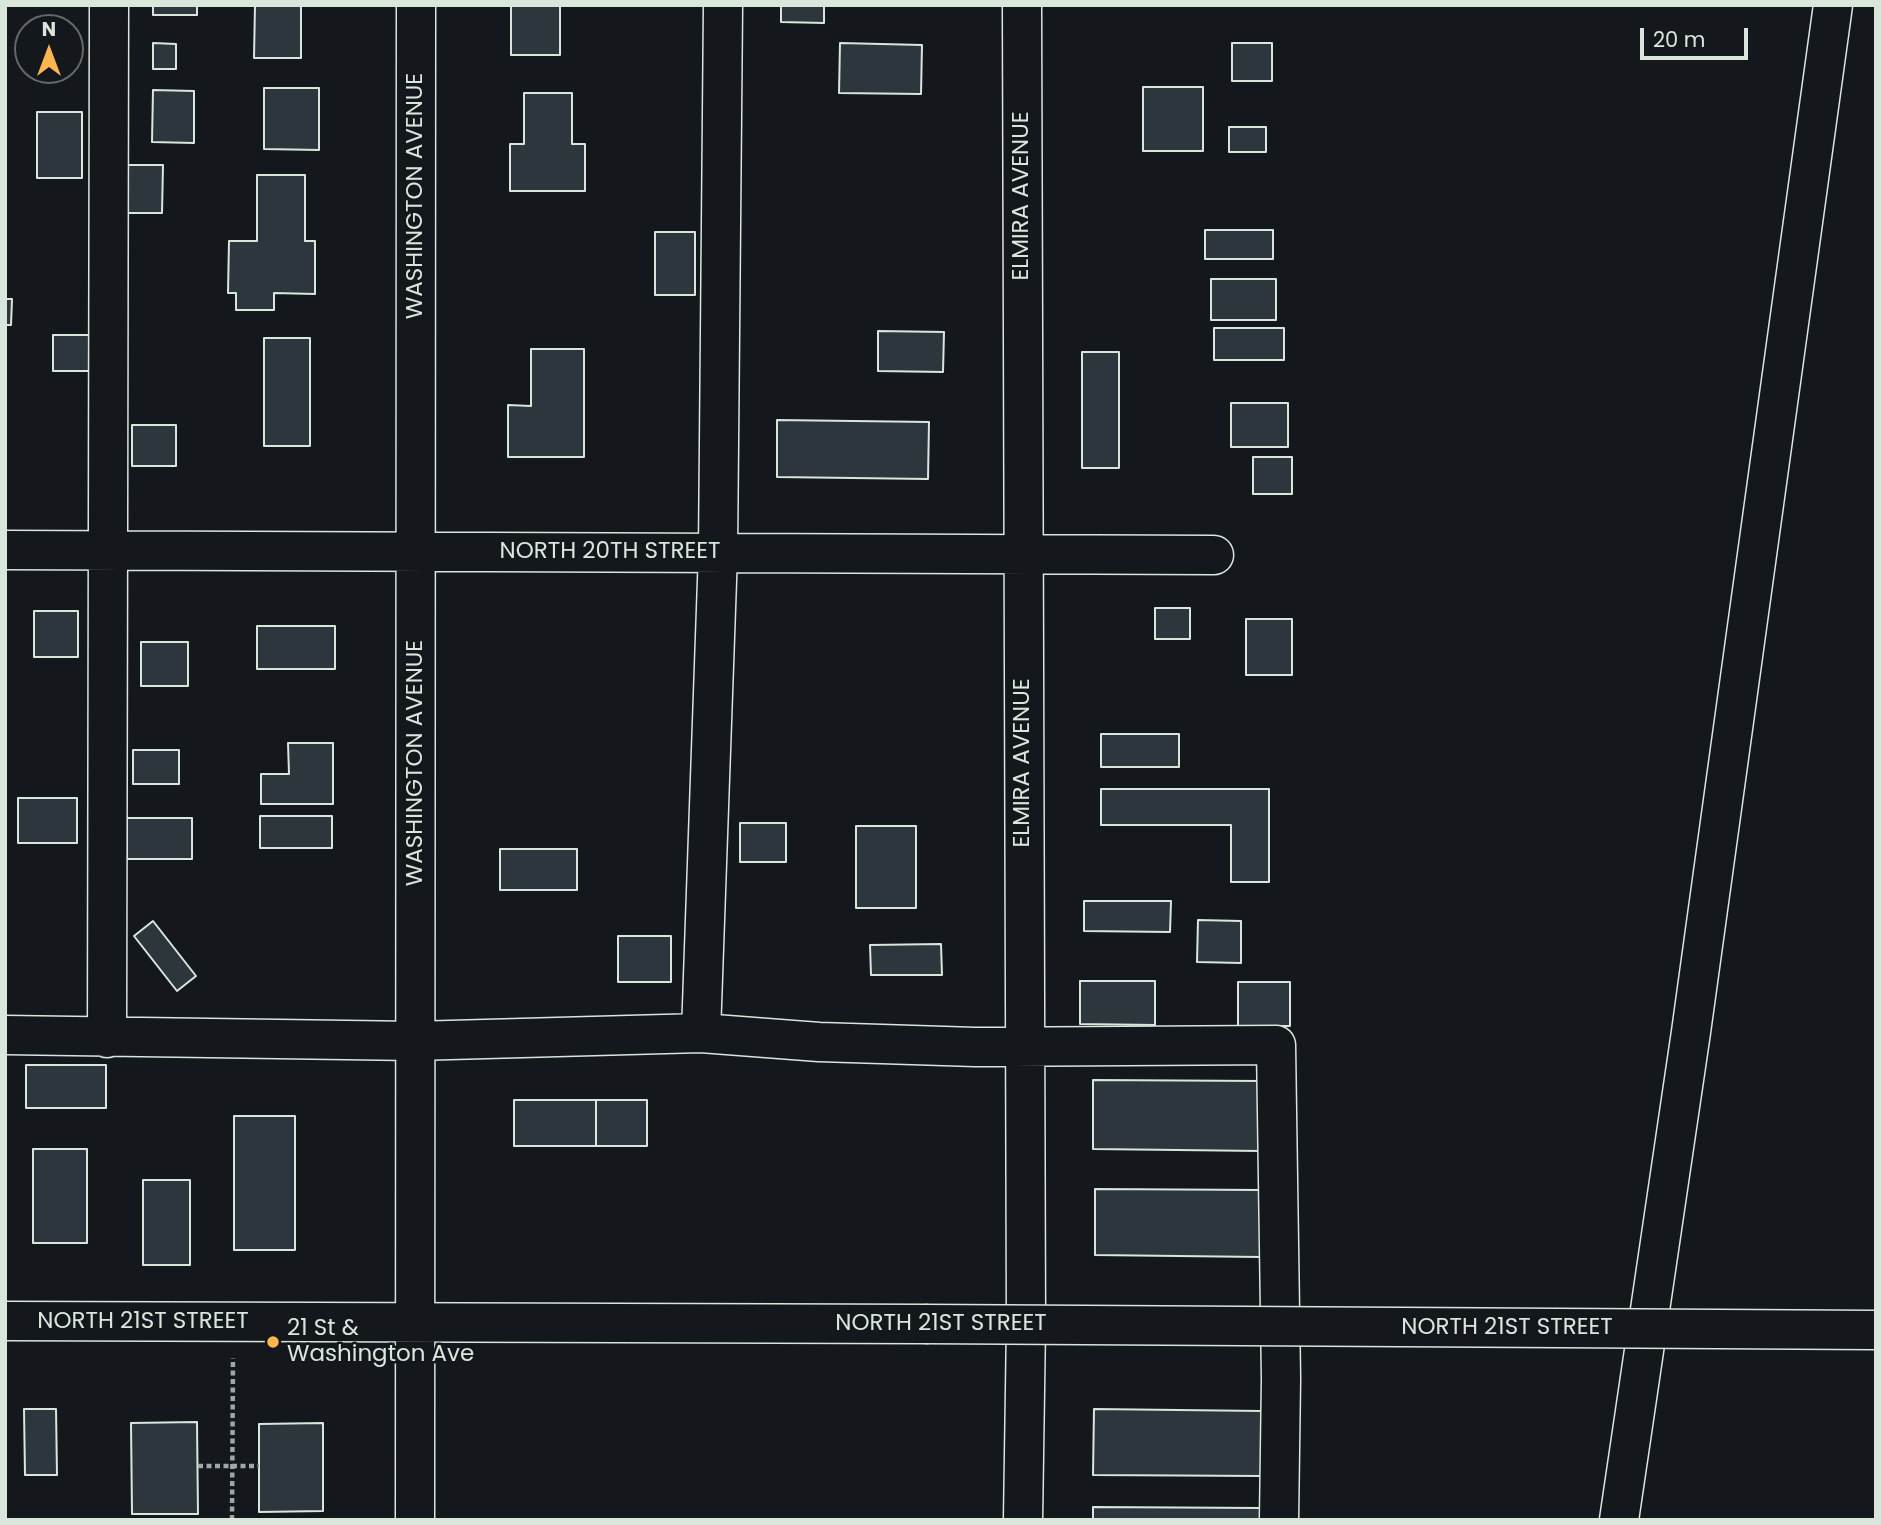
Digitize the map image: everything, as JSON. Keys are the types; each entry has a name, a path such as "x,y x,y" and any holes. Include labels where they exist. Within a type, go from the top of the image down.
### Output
{"street":[{"path":"107,1038 109,5"},
{"name":"WASHINGTON AVENUE","path":"415,1520 416,5"},
{"path":"701,1033 718,552 723,5"},
{"name":"ELMIRA AVENUE","path":"1022,5 1023,1520"},
{"path":"1619,1520 1691,1032 1833,5"},
{"name":"NORTH 20TH STREET","path":"5,550 1022,552 1214,555"},
{"path":"5,1035 414,1041 701,1033 820,1042 1024,1046 1276,1045 1281,1379 1279,1520"},
{"name":"NORTH 21ST STREET","path":"5,1321 1876,1330"}],"path":[{"path":"232,1520 233,1322"},
{"path":"198,1466 259,1466"}],"building":[{"path":"153,5 197,5 197,15 153,15"},
{"path":"255,5 301,5 301,58 254,58"},
{"path":"511,5 560,5 560,55 511,55"},
{"path":"781,5 824,5 824,23 781,22"},
{"path":"153,43 176,44 176,69 153,69"},
{"path":"840,43 922,45 921,94 839,93"},
{"path":"1232,43 1272,43 1272,81 1232,81"},
{"path":"1143,87 1203,87 1203,151 1143,151"},
{"path":"264,88 319,88 319,150 264,149"},
{"path":"153,90 194,91 194,143 152,142"},
{"path":"524,93 572,93 572,144 585,144 585,191 510,191 510,144 524,144"},
{"path":"37,112 82,112 82,178 37,178"},
{"path":"1229,127 1266,127 1266,152 1229,152"},
{"path":"128,165 163,165 162,213 128,213"},
{"path":"257,175 305,175 305,241 315,241 315,294 274,293 274,310 236,310 236,293 228,293 229,241 257,241"},
{"path":"1205,230 1273,230 1273,259 1205,259"},
{"path":"655,232 695,232 695,295 655,295"},
{"path":"1211,279 1276,279 1276,320 1211,320"},
{"path":"5,299 12,299 11,325 5,325"},
{"path":"1214,328 1284,328 1284,360 1214,360"},
{"path":"878,331 944,332 943,372 878,371"},
{"path":"53,335 90,335 90,371 53,371"},
{"path":"264,338 310,338 310,446 264,446"},
{"path":"531,349 584,349 584,457 508,457 508,405 531,406"},
{"path":"1082,352 1119,352 1119,468 1082,468"},
{"path":"1231,403 1288,403 1288,447 1231,447"},
{"path":"777,420 929,422 928,479 777,477"},
{"path":"132,425 176,425 176,466 132,466"},
{"path":"1253,457 1292,457 1292,494 1253,494"},
{"path":"1155,608 1190,608 1190,639 1155,639"},
{"path":"34,611 78,611 78,657 34,657"},
{"path":"1246,619 1292,619 1292,675 1246,675"},
{"path":"257,626 335,626 335,669 257,669"},
{"path":"141,642 188,642 188,686 141,686"},
{"path":"1101,734 1179,734 1179,767 1101,767"},
{"path":"288,743 333,743 333,804 261,804 261,774 289,774"},
{"path":"133,750 179,750 179,784 133,784"},
{"path":"1101,789 1269,789 1269,882 1231,882 1231,825 1101,825"},
{"path":"18,798 77,798 77,843 18,843"},
{"path":"260,816 332,816 332,848 260,848"},
{"path":"127,818 192,818 192,859 127,859"},
{"path":"740,823 786,823 786,862 740,862"},
{"path":"856,826 916,826 916,908 856,908"},
{"path":"500,849 577,849 577,890 500,890"},
{"path":"1084,901 1171,901 1170,932 1084,931"},
{"path":"1198,920 1241,921 1241,963 1197,962"},
{"path":"153,921 196,976 177,991 134,936"},
{"path":"618,936 671,936 671,982 618,982"},
{"path":"941,944 942,975 871,975 870,945"},
{"path":"1080,981 1155,981 1155,1025 1080,1024"},
{"path":"1238,982 1290,982 1290,1026 1238,1026"},
{"path":"26,1065 106,1065 106,1108 26,1108"},
{"path":"1093,1080 1262,1081 1261,1151 1093,1149"},
{"path":"514,1100 596,1100 596,1146 514,1146"},
{"path":"596,1100 647,1100 647,1146 596,1146"},
{"path":"234,1116 295,1116 295,1250 234,1250"},
{"path":"33,1149 87,1149 87,1243 33,1243"},
{"path":"143,1180 190,1180 190,1265 143,1265"},
{"path":"1095,1189 1261,1190 1261,1257 1095,1255"},
{"path":"24,1409 56,1409 57,1475 25,1475"},
{"path":"1094,1409 1262,1411 1262,1476 1093,1475"},
{"path":"197,1422 198,1514 132,1514 131,1423"},
{"path":"323,1423 323,1511 259,1512 259,1424"},
{"path":"1093,1507 1261,1508 1261,1520 1093,1520"}],"place":[{"name":"21 St & Washington Ave","path":"273,1342"}]}
